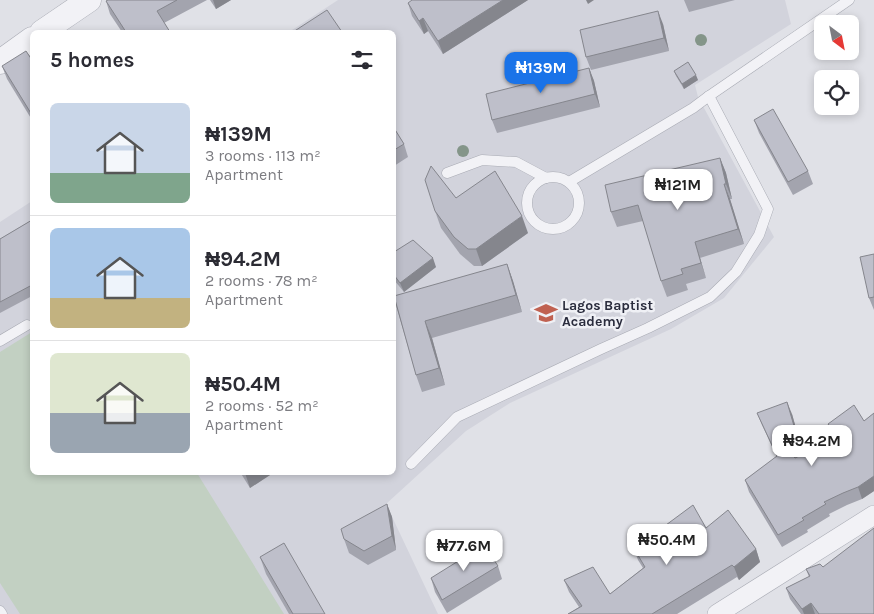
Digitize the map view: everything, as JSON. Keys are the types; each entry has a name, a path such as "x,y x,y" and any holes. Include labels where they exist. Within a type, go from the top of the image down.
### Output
{"street":[{"path":"45,30 89,0"},
{"path":"0,62 30,40"},
{"path":"728,611 874,514"}],"lane":[{"path":"569,182 693,108 849,0"},
{"path":"411,464 457,417 710,297 736,272 759,235 768,209 709,96"},
{"path":"447,173 482,160 516,162 546,178"},
{"path":"546,178 562,178 575,188 578,196 577,212 568,224 560,228 544,227 537,223 528,210 529,194 539,181 546,178"},
{"path":"0,341 27,326"}],"shaded area":[{"name":"Lagos Baptist Academy","path":"338,0 785,0 791,24 695,85 698,97 774,237 724,298 671,329 510,403 466,431 386,504 438,614 0,614 0,222 30,202 30,475 396,475 396,30 292,30"}],"green space":[{"path":"30,333 30,475 198,475 284,614 20,614 0,583 0,352"}],"building":[{"path":"177,0 157,11 169,30 125,30 106,1"},
{"path":"412,0 503,0 438,41 423,18 419,21 408,3"},
{"path":"327,10 341,30 296,30"},
{"path":"658,11 664,38 586,57 580,30"},
{"path":"26,51 30,57 30,112 2,66"},
{"path":"688,62 696,75 682,84 674,71"},
{"path":"589,68 595,94 492,120 486,94"},
{"path":"773,109 808,171 788,182 754,120"},
{"path":"396,131 404,144 396,149"},
{"path":"720,158 726,184 724,184 738,229 695,242 701,263 681,269 683,274 661,281 638,205 611,212 605,185"},
{"path":"431,166 456,198 495,171 522,216 476,249 468,249 454,237 435,211 425,180"},
{"path":"30,221 30,286 0,302 0,239"},
{"path":"413,240 433,258 400,283 396,278 396,251"},
{"path":"874,254 874,297 869,298 860,257"},
{"path":"507,264 516,295 425,321 439,368 416,375 396,303 396,295"},
{"path":"787,402 794,426 780,435 795,458 820,446 834,433 828,424 854,405 864,421 874,413 874,476 858,487 824,502 826,504 802,518 804,520 778,535 745,480 777,456 757,413"},
{"path":"387,504 392,536 364,551 344,539 341,529"},
{"path":"693,505 706,528 728,510 756,549 734,567 732,565 652,614 568,614 582,606 564,580 593,567 610,594 645,567 633,547 667,527 666,525"},
{"path":"874,528 874,614 819,614 811,603 802,609 786,588 810,576 806,569 820,564 823,567"},
{"path":"284,543 325,614 293,614 260,557"},
{"path":"484,545 498,566 442,600 431,578"}],"place":[{"name":"Lagos Baptist Academy","path":"546,313"}]}
